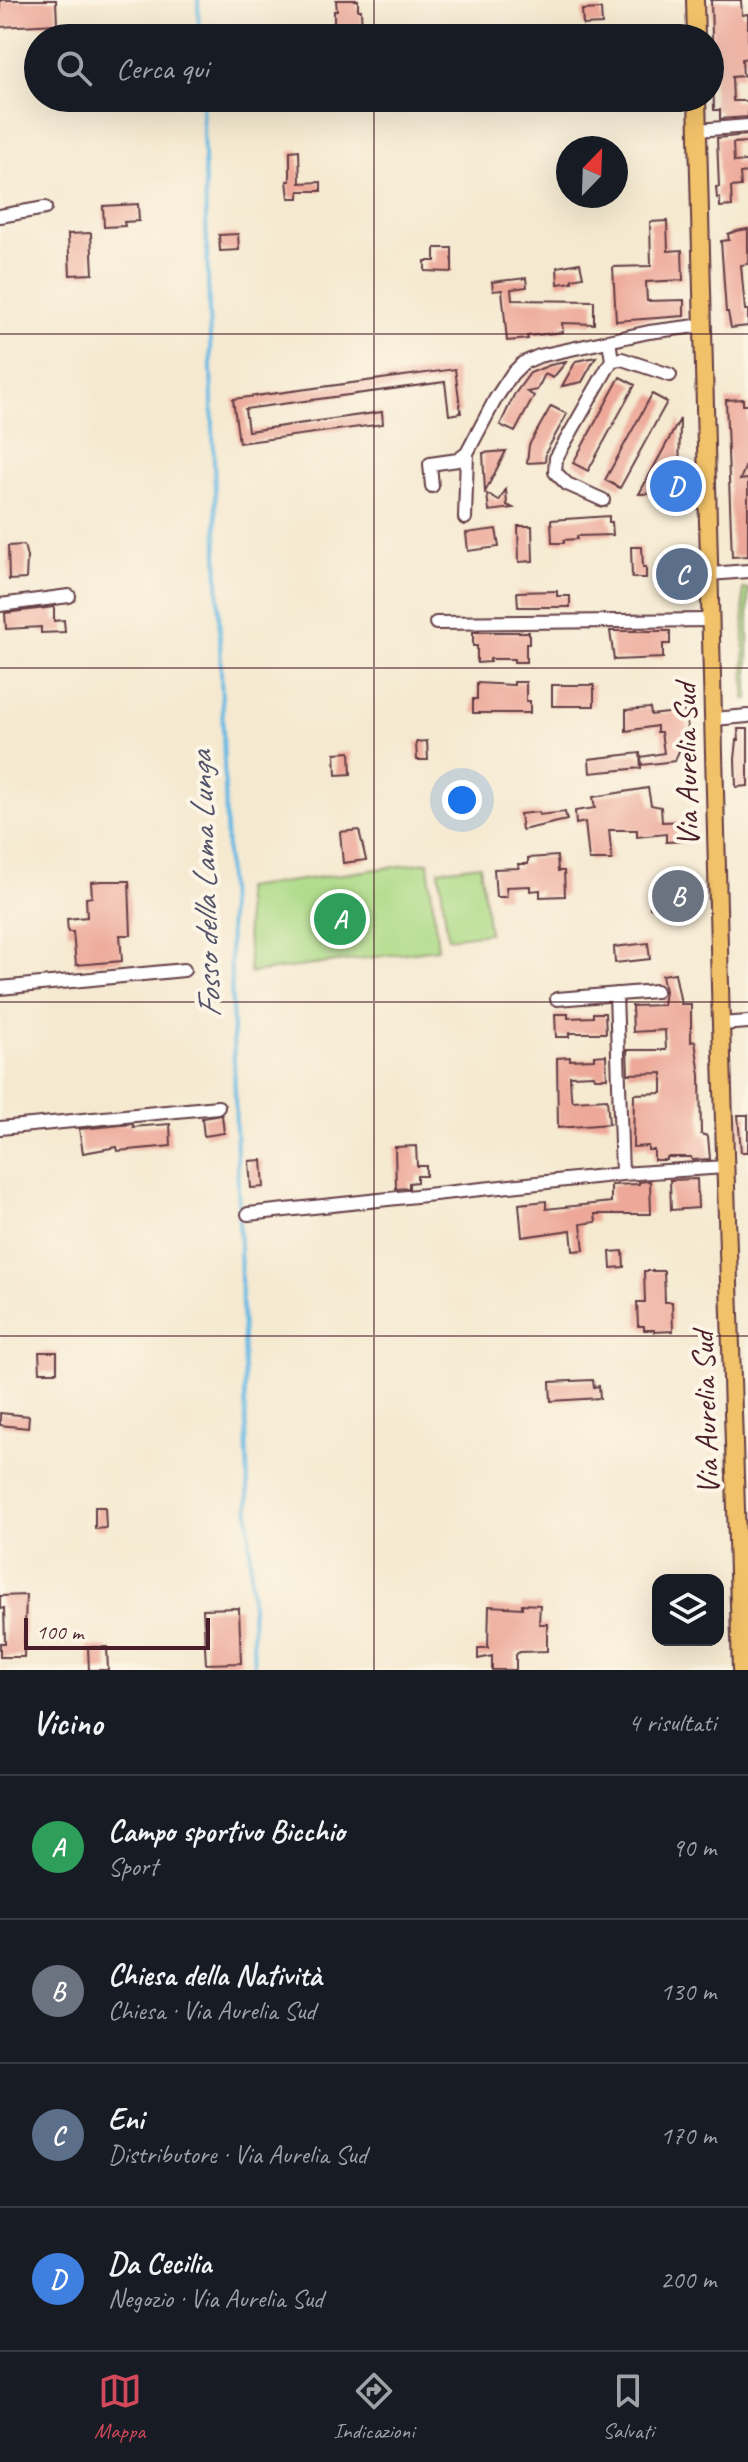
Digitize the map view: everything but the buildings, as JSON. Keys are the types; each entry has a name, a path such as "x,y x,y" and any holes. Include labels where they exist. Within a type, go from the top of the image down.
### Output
{"main road":[{"path":"695,0 696,24"},
{"name":"Via Aurelia Sud","path":"697,112 741,1670"}],"street":[{"path":"698,130 748,126"},
{"path":"0,216 45,208"},
{"path":"432,486 430,464 458,460 467,453 502,389 523,363 539,356 649,332 704,325"},
{"path":"603,500 567,484 555,472 556,458 612,360 609,341"},
{"path":"612,360 622,359 670,375"},
{"path":"465,518 467,453"},
{"path":"710,574 748,571"},
{"path":"0,605 69,596"},
{"path":"436,623 710,620"},
{"path":"714,719 748,716"},
{"path":"0,988 184,970"},
{"path":"557,999 656,991"},
{"path":"616,994 622,1174"},
{"path":"721,1024 748,1022"},
{"path":"0,1128 218,1107"},
{"path":"248,1214 622,1174 725,1167"}],"green space":[{"path":"743,589 748,589 748,699 745,699"},
{"path":"428,862 438,949 250,973 244,888"},
{"path":"480,865 489,933 448,938 439,870"}],"waterway":[{"name":"Fosso della Lama Lunga","path":"198,0 199,24"},
{"name":"Fosso della Lama Lunga","path":"202,112 254,1670"}],"place":[{"name":"Da Cecilia","path":"676,486"},
{"name":"Eni","path":"682,574"},
{"name":"Chiesa della Natività","path":"678,896"},
{"name":"Campo sportivo Bicchio","path":"340,919"}]}
